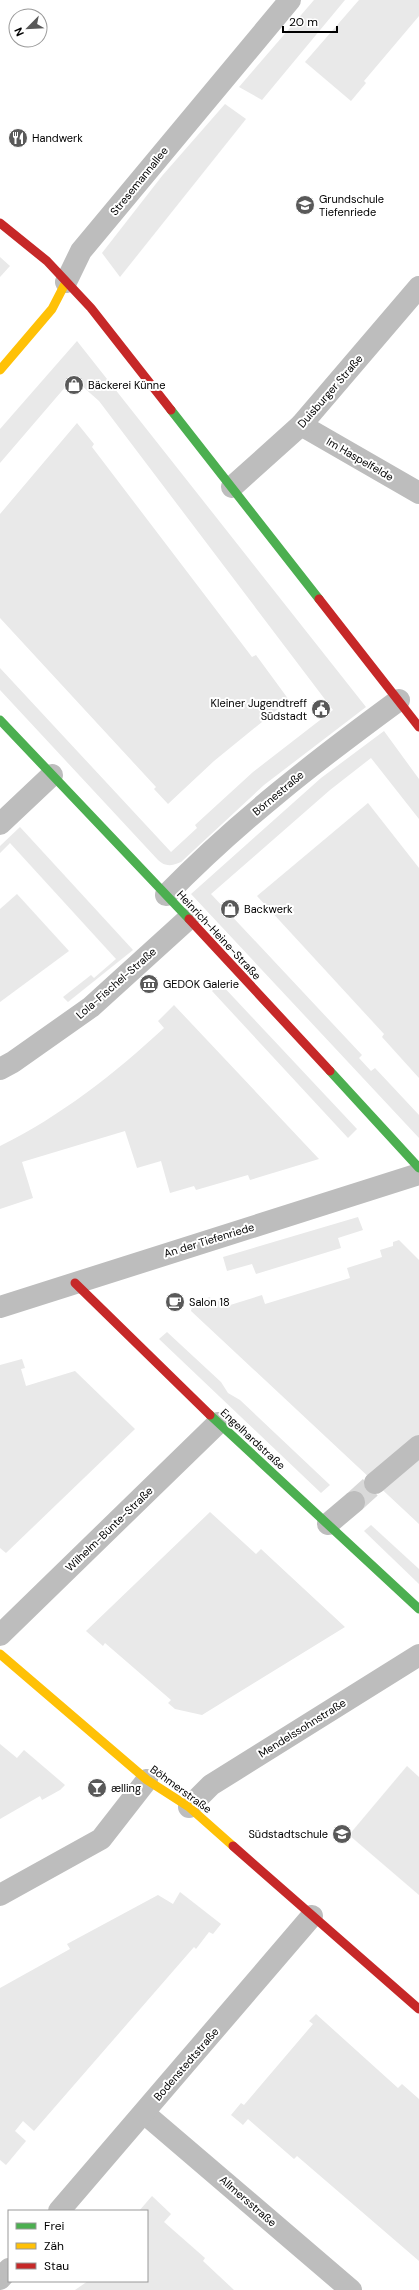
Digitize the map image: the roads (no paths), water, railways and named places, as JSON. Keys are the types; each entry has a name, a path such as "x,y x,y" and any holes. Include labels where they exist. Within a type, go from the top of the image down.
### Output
{"street":[{"name":"Stresemannallee","path":"0,370 52,309 82,251 290,0"},
{"path":"0,223 47,262 91,308 419,727"},
{"name":"Duisburger Straße","path":"232,487 302,425 419,287"},
{"name":"Im Haspelfelde","path":"302,425 419,493"},
{"name":"Börnestraße","path":"166,894 260,807 319,759 398,700"},
{"name":"Heinrich-Heine-Straße","path":"0,720 166,894 419,1168"},
{"path":"0,824 52,776"},
{"name":"Lola-Fischel-Straße","path":"0,1069 13,1062 91,1006 188,919"},
{"name":"An der Tiefenriede","path":"0,1307 419,1174"},
{"name":"Engelhardstraße","path":"75,1283 218,1423 419,1609"},
{"name":"Wilhelm-Bünte-Straße","path":"0,1635 218,1423"},
{"path":"375,1483 419,1446"},
{"path":"328,1524 354,1502"},
{"name":"Böhmerstraße","path":"0,1654 147,1780 189,1807 419,2009"},
{"name":"Mendelssohnstraße","path":"189,1807 211,1785 419,1655"},
{"path":"0,1895 101,1839 147,1780"},
{"name":"Bodenstedtstraße","path":"60,2210 312,1916"},
{"name":"Allmersstraße","path":"144,2113 351,2290"},
{"path":"0,2279 8,2270"}],"tunnel":[{"path":"354,1502 375,1483"}],"place":[{"name":"Handwerk","path":"18,138"},
{"name":"Grundschule Tiefenriede","path":"305,205"},
{"name":"Bäckerei Künne","path":"74,385"},
{"name":"Kleiner Jugendtreff Südstadt","path":"321,709"},
{"name":"Backwerk","path":"230,909"},
{"name":"GEDOK Galerie","path":"149,984"},
{"name":"Salon 18","path":"175,1302"},
{"name":"ælling","path":"97,1788"},
{"name":"Südstadtschule","path":"342,1834"}]}
